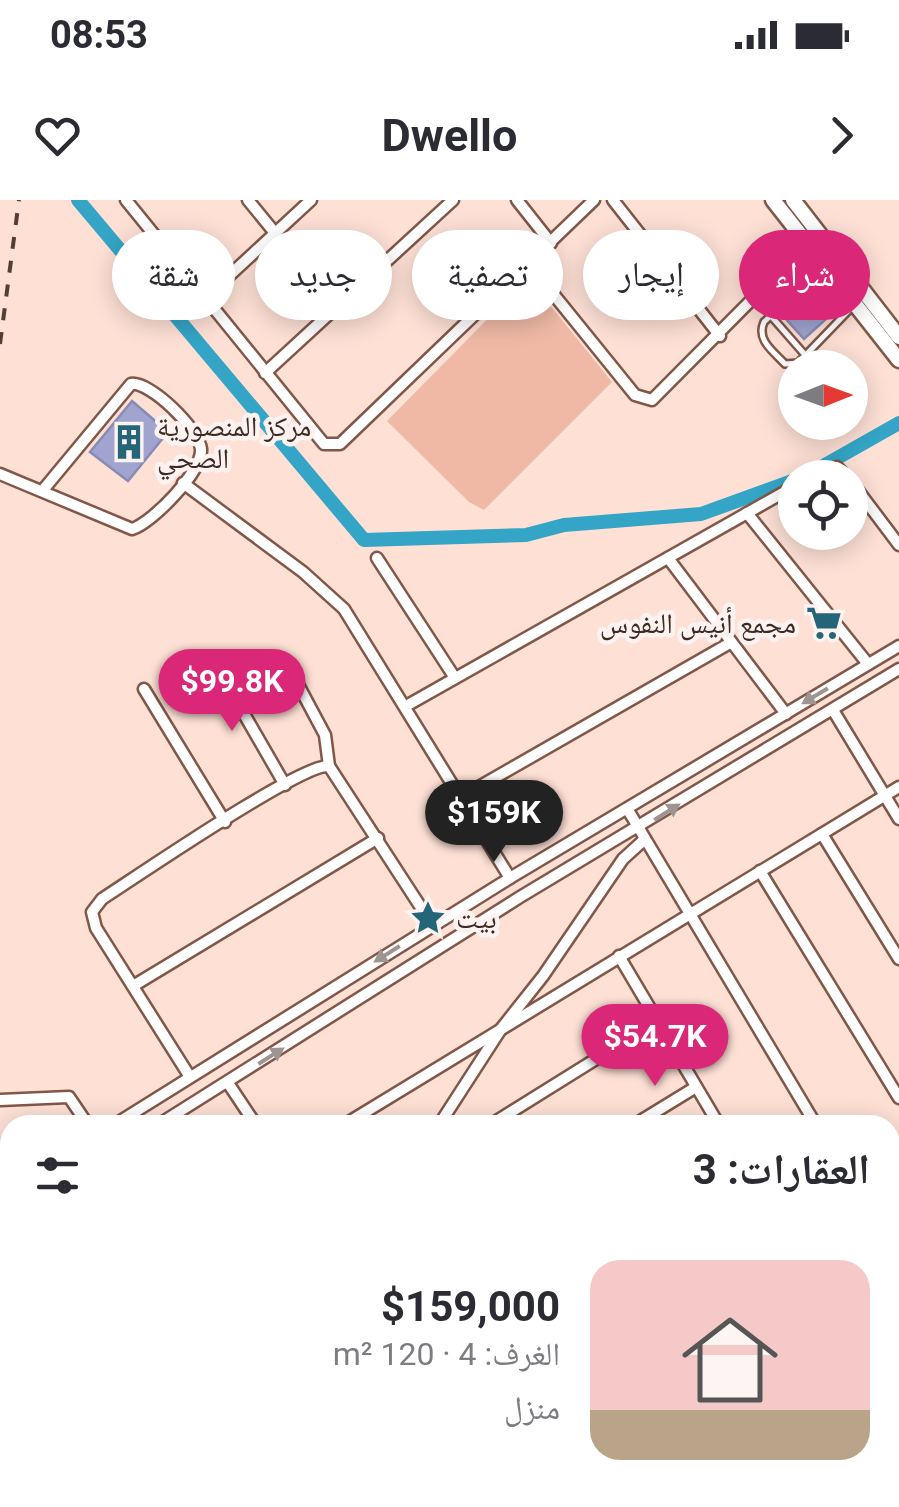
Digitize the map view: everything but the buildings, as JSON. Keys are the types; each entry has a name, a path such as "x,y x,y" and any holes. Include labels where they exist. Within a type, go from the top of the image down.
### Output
{"main road":[{"path":"773,200 796,230"},
{"path":"793,200 899,336"},
{"path":"867,320 899,360"}],"street":[{"path":"126,200 150,230"},
{"path":"248,200 272,230"},
{"path":"279,230 311,200"},
{"path":"265,373 453,200"},
{"path":"518,200 542,230"},
{"path":"563,230 594,200"},
{"path":"612,200 720,336"},
{"path":"235,271 255,252"},
{"path":"563,305 640,398 658,398 739,316"},
{"path":"221,320 324,444 340,444 470,320"},
{"path":"0,474 132,529 148,522 198,466 198,438 151,389 135,383 123,390 44,490"},
{"path":"184,483 324,589 360,632 510,878"},
{"path":"406,706 778,496"},
{"path":"868,504 899,545"},
{"path":"747,514 868,664"},
{"path":"377,558 455,678"},
{"path":"668,558 786,714"},
{"path":"462,796 730,643"},
{"path":"130,1115 510,878 899,646"},
{"path":"214,662 285,785"},
{"path":"175,1115 520,898 642,834 899,669"},
{"path":"294,677 325,735 329,766 433,926"},
{"path":"144,689 225,822"},
{"path":"832,710 899,819"},
{"path":"190,1077 92,920 95,904 285,785 320,765 329,766"},
{"path":"360,1115 899,788"},
{"path":"628,810 810,1115"},
{"path":"445,1115 501,1029 642,834"},
{"path":"822,834 899,960"},
{"path":"133,986 378,838"},
{"path":"760,870 899,1098"},
{"path":"619,956 709,1115"},
{"path":"506,1115 657,1021"},
{"path":"228,1083 249,1115"},
{"path":"650,1115 696,1087"},
{"path":"0,1100 69,1097 81,1115"}],"lane":[{"path":"767,320 760,330 765,342 778,354"},
{"path":"774,320 801,350"},
{"path":"812,350 841,320"}],"shaded area":[{"path":"487,320 562,320 612,382 484,510 469,502 387,421"}],"waterway":[{"path":"78,200 364,540 526,535 564,525 701,514 778,486"},
{"path":"834,460 899,423"}],"railway":[{"path":"0,344 19,200"}],"place":[{"name":"مركز المنصورية الصحي","path":"129,442"},
{"name":"مجمع أنيس النفوس","path":"824,623"},
{"name":"بيت","path":"428,918"}]}
